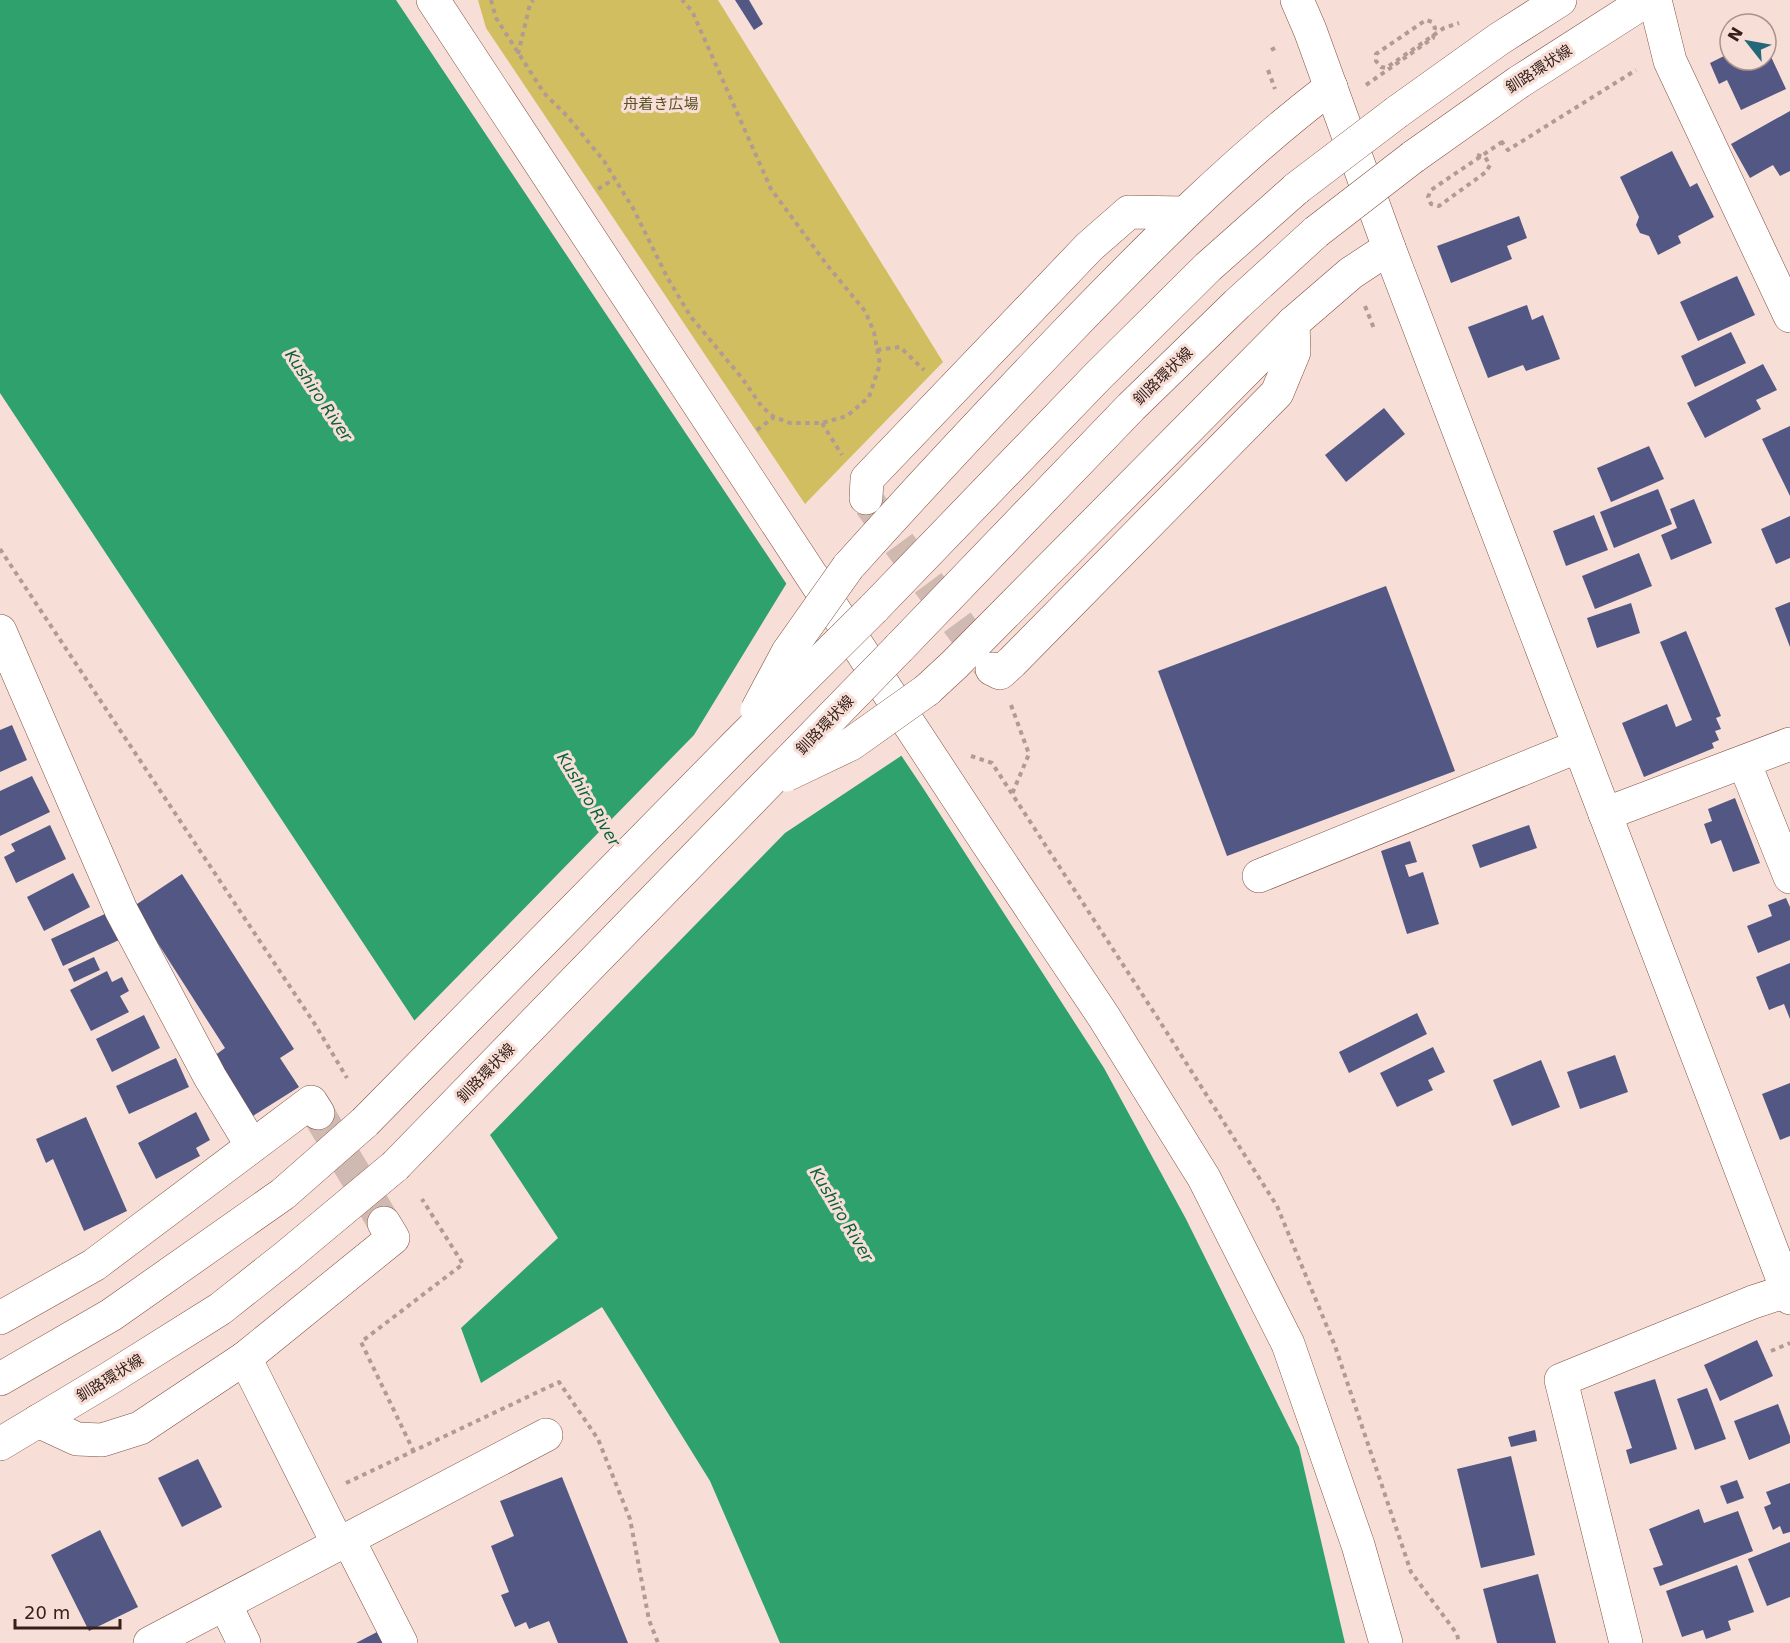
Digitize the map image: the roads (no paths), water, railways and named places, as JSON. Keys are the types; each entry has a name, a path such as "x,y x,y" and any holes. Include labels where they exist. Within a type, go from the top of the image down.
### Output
{"street":[{"path":"433,0 451,14 988,844 1104,1017 1204,1178 1288,1344 1358,1545 1383,1630 1408,1643"},
{"path":"1297,0 1345,88 1389,248 1789,1293 1752,1302 1562,1380 1626,1643"},
{"path":"0,1380 111,1316 283,1194 366,1122 738,743 873,609 1098,376 1208,267 1297,188 1397,112 1499,39 1560,0"},
{"name":"釧路環状線","path":"0,1444 220,1308 287,1256 395,1166 1131,407 1237,304 1316,232 1413,157 1519,82 1647,0"},
{"path":"1655,0 1670,62 1790,316"},
{"path":"738,743 788,652 848,567 954,450 1184,213 1288,120 1345,88"},
{"path":"866,498 867,479 1089,247 1129,212 1184,213"},
{"path":"768,783 851,744 927,690 1293,323 1351,273 1389,248"},
{"path":"996,671 1277,393 1294,352 1293,323"},
{"path":"0,631 121,909 210,1077 252,1146"},
{"path":"1605,814 1790,744"},
{"path":"1259,876 1579,746"},
{"path":"1744,762 1790,877"},
{"path":"0,1318 94,1264 252,1146 314,1108"},
{"path":"38,1421 77,1439 102,1440 140,1428 245,1358 393,1238 384,1223"},
{"path":"245,1358 343,1541 401,1643"},
{"path":"150,1643 546,1435"},
{"path":"225,1604 244,1643"}],"water":[{"name":"Kushiro River","path":"0,0 396,0 923,788 1104,1068 1186,1219 1299,1447 1345,1643 780,1643 710,1481 602,1307 481,1383 461,1328 558,1238 0,393"}],"tunnel":[{"path":"870,504 991,668"},
{"path":"318,1113 384,1223"}],"park label":[{"name":"舟着き広場","path":"661,104"}]}
